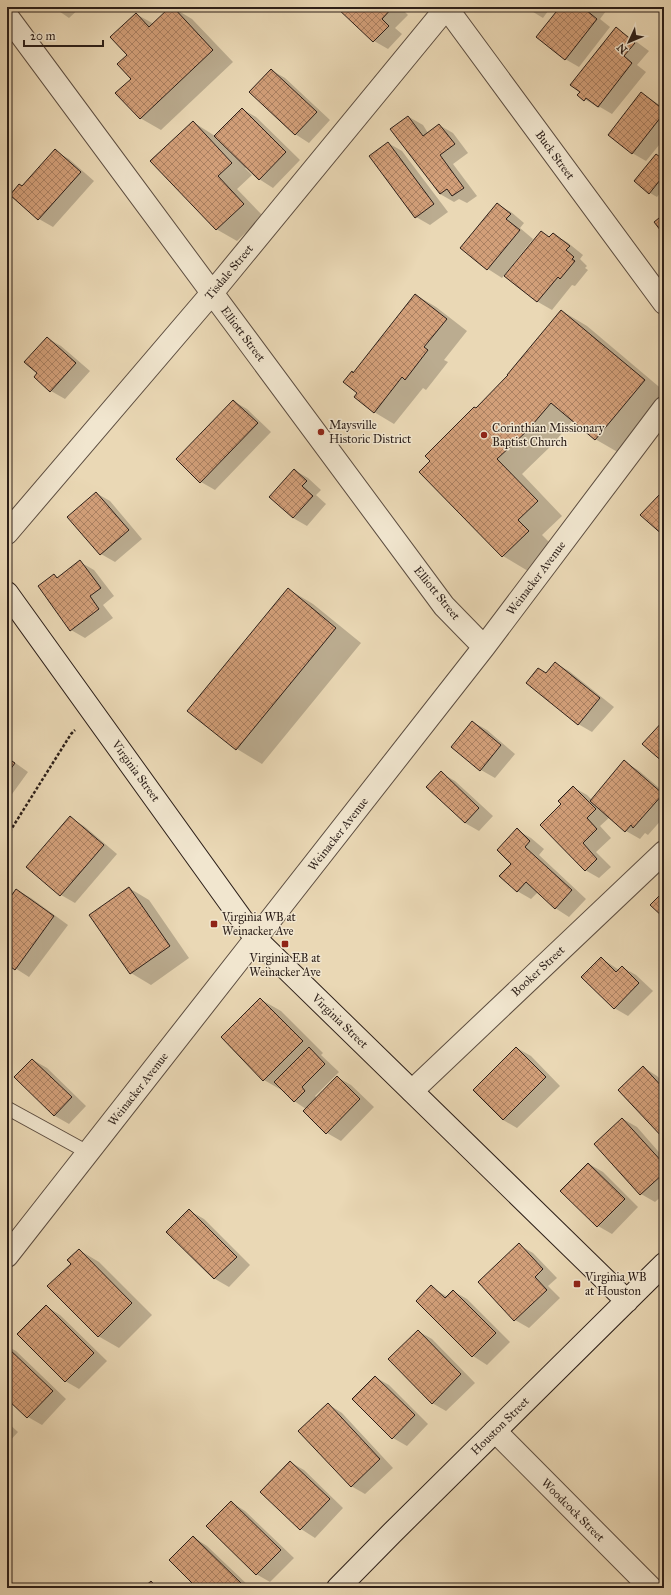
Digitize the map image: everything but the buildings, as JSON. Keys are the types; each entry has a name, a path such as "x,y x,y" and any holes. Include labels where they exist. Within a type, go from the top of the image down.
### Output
{"street":[{"name":"Tisdale Street","path":"7,533 212,293 447,7"},
{"name":"Buck Street","path":"447,7 664,303"},
{"name":"Elliott Street","path":"7,16 444,606 484,647"},
{"name":"Weinacker Avenue","path":"7,1256 484,647 664,408"},
{"name":"Virginia Street","path":"7,593 256,939 627,1301"},
{"name":"Booker Street","path":"412,1091 664,852"},
{"name":"Houston Street","path":"338,1588 664,1264"},
{"name":"Woodcock Street","path":"495,1431 651,1588"}],"lane":[{"path":"7,1108 89,1152"}],"path":[{"path":"7,836 71,734 93,712"}],"place":[{"name":"Maysville Historic District","path":"321,432"},
{"name":"Corinthian Missionary Baptist Church","path":"484,435"},
{"name":"Virginia WB at Weinacker Ave","path":"214,924"},
{"name":"Virginia EB at Weinacker Ave","path":"285,944"},
{"name":"Virginia WB at Houston","path":"577,1284"}]}
